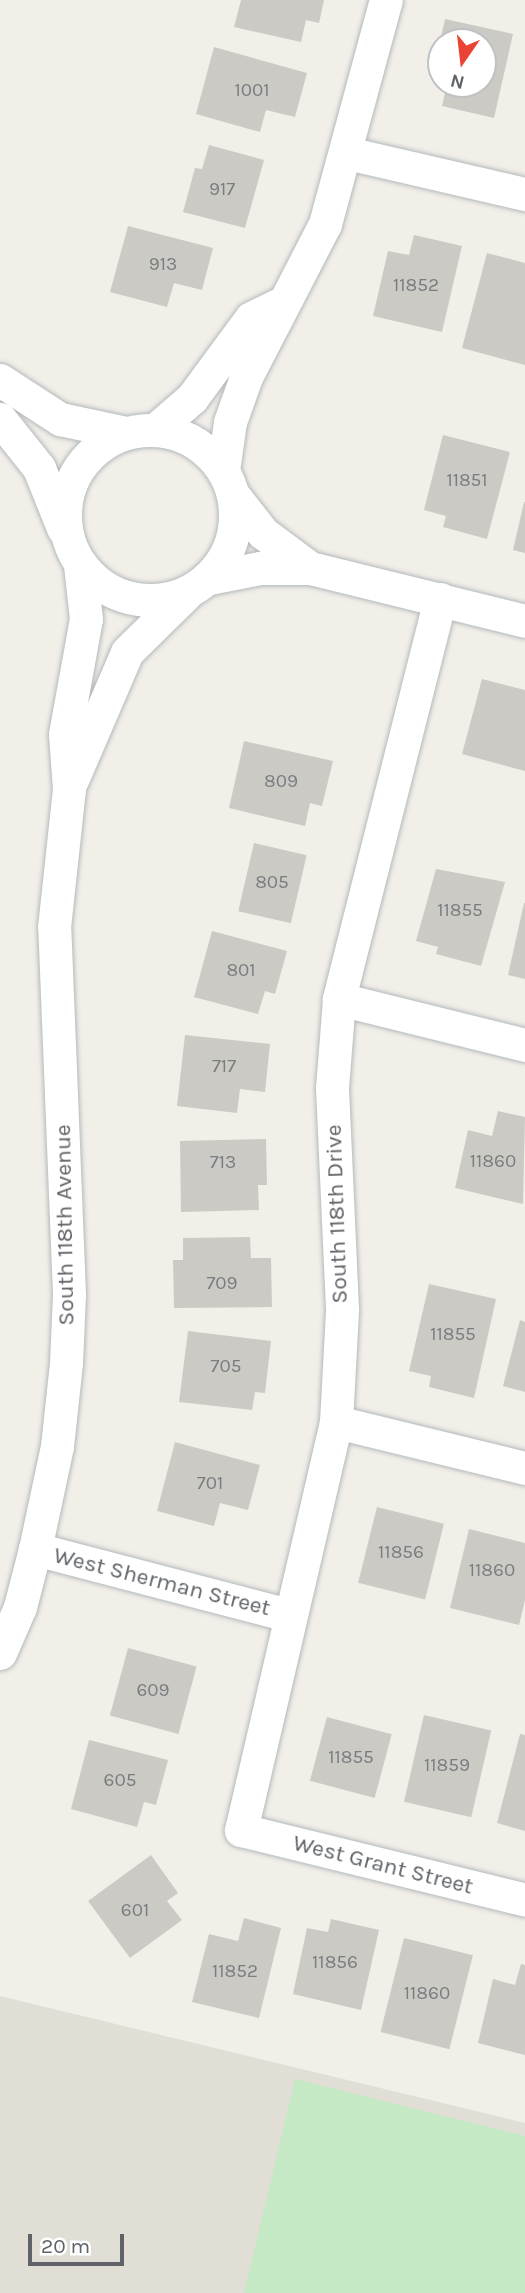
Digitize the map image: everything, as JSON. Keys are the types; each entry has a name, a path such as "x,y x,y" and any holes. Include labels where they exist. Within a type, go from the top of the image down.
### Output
{"street":[{"path":"199,585 227,554 235,526 228,484 236,401 280,304 325,224 347,153 386,0"},
{"path":"347,153 525,194"},
{"path":"73,550 64,510 70,484 83,461 103,444 141,431 192,398 251,318 280,304"},
{"path":"0,380 60,419 182,436 205,450 263,533 310,568"},
{"path":"0,419 38,468 73,550 118,594 142,601 260,568 310,568 525,621"},
{"name":"South 118th Avenue","path":"0,1653 20,1607 35,1549 57,1446 66,1363 69,1294 54,928 69,789 65,734 86,620 73,550"},
{"name":"South 118th Avenue","path":"69,789 128,652 199,585"},
{"name":"South 118th Drive","path":"241,1830 336,1422 342,1311 332,1088 340,999 439,599"},
{"path":"340,999 525,1045"},
{"path":"336,1422 525,1468"},
{"name":"West Sherman Street","path":"35,1549 289,1615"},
{"name":"West Grant Street","path":"241,1830 525,1900"}],"shaded area":[{"path":"0,1996 525,2123 525,2293 0,2293"}],"green space":[{"path":"295,2079 525,2136 525,2293 244,2293"}],"building":[{"path":"241,0 324,0 319,23 306,20 301,42 234,27"},
{"path":"445,19 486,28 443,28"},
{"path":"497,30 513,34 494,118 442,106 444,98 497,98"},
{"path":"214,47 307,73 295,117 266,110 260,132 196,114"},
{"path":"209,145 264,160 245,228 183,212 195,168 202,169"},
{"path":"128,226 213,248 202,290 174,283 167,307 110,292"},
{"path":"414,235 462,246 442,332 373,316 388,251 409,255"},
{"path":"487,253 525,263 525,365 462,348"},
{"path":"443,435 510,452 487,539 443,527 446,516 424,510"},
{"path":"525,502 525,553 513,550"},
{"path":"482,679 525,690 525,771 462,754"},
{"path":"244,741 333,761 322,806 310,803 305,826 229,808"},
{"path":"254,843 307,855 291,923 238,911"},
{"path":"436,869 505,882 481,966 436,954 438,947 416,941"},
{"path":"525,903 525,979 508,975"},
{"path":"212,931 287,951 275,994 265,991 258,1014 194,997"},
{"path":"185,1035 270,1044 265,1092 240,1089 237,1113 177,1106"},
{"path":"498,1111 525,1117 523,1204 455,1188 468,1130 492,1136"},
{"path":"266,1139 267,1185 258,1185 259,1210 181,1212 180,1141"},
{"path":"250,1237 251,1258 271,1258 272,1307 174,1308 173,1260 183,1260 183,1238"},
{"path":"429,1284 496,1299 474,1398 429,1387 431,1376 409,1371"},
{"path":"520,1320 525,1322 525,1392 503,1386"},
{"path":"188,1331 271,1341 265,1393 255,1392 252,1410 179,1402"},
{"path":"175,1442 260,1465 248,1510 220,1503 214,1526 157,1511"},
{"path":"377,1507 444,1524 425,1599 358,1583"},
{"path":"469,1529 525,1543 525,1600 519,1625 450,1608"},
{"path":"128,1648 197,1666 178,1734 110,1716"},
{"path":"424,1715 491,1731 471,1817 404,1802"},
{"path":"327,1717 392,1734 375,1798 310,1781"},
{"path":"520,1734 525,1735 525,1831 497,1823"},
{"path":"89,1740 168,1760 156,1805 144,1802 137,1827 71,1809"},
{"path":"151,1855 178,1893 167,1901 182,1920 130,1958 88,1901"},
{"path":"244,1918 281,1928 259,2018 192,2002 209,1934 238,1941"},
{"path":"331,1919 379,1930 361,2010 293,1994 307,1928 328,1932"},
{"path":"404,1938 473,1955 449,2049 381,2032"},
{"path":"521,1964 525,1965 525,2055 478,2043 493,1979 515,1985"}]}
